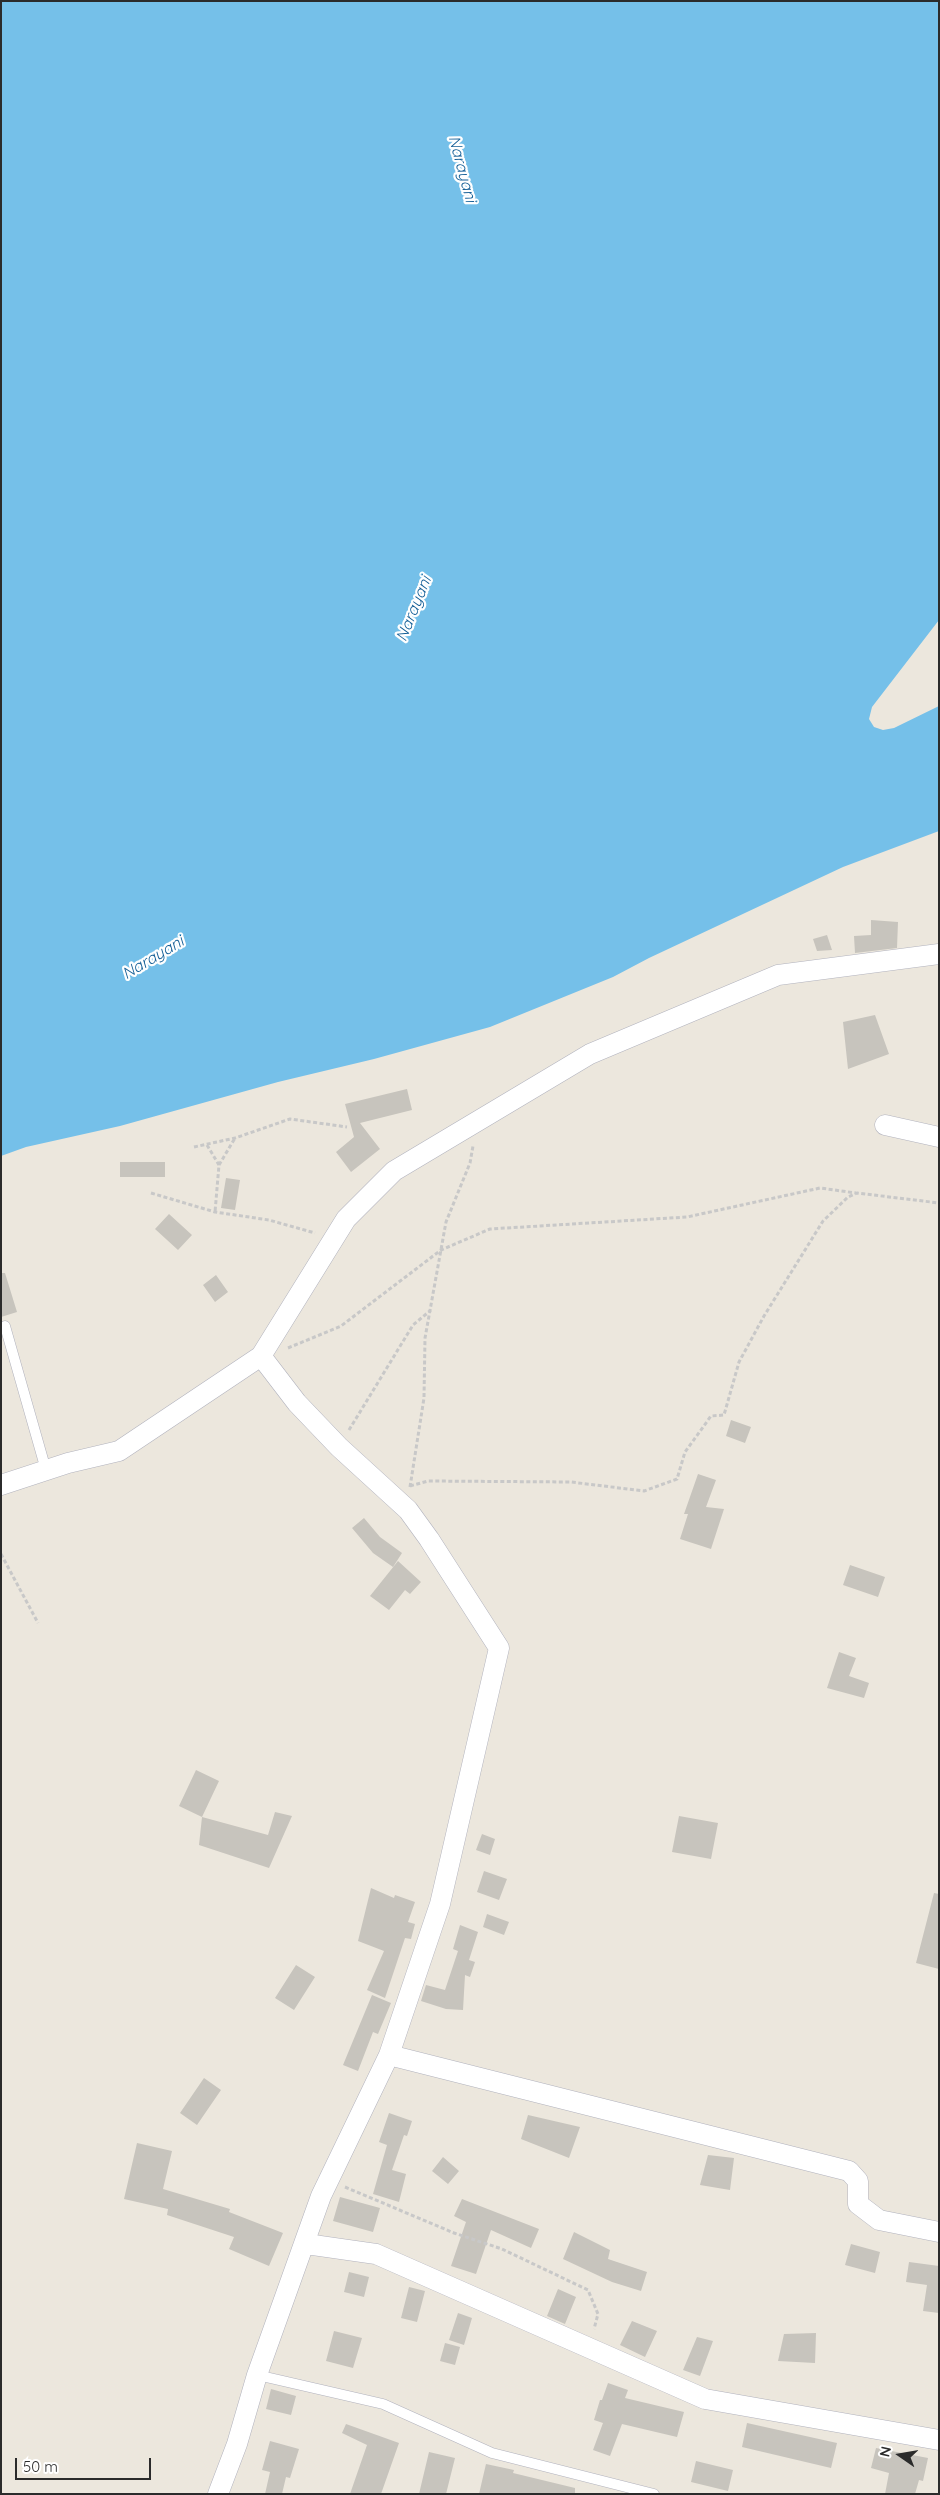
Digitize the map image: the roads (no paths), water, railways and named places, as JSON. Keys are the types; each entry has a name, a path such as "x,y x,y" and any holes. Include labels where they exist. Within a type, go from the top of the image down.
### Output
{"street":[{"path":"1,1485 46,1470 119,1451 261,1356 346,1219 394,1171 473,1126 590,1054 778,975 939,954"},
{"path":"885,1125 939,1136"},
{"path":"218,2494 237,2444 257,2376 329,2180 389,2055 440,1904 499,1648 429,1539 408,1510 339,1446 297,1403 261,1356"},
{"path":"389,2055 849,2171 858,2181 858,2204 879,2220 939,2232"},
{"path":"306,2244 376,2254 706,2398 939,2440"}],"lane":[{"path":"5,1326 46,1470"},
{"path":"257,2376 383,2404 492,2453 654,2494"}],"water":[{"name":"Narayani","path":"1,1 939,1 939,620 872,707 869,719 874,727 883,730 894,728 939,706 939,831 843,867 649,958 613,977 490,1027 374,1059 278,1082 120,1126 26,1147 1,1156"}]}
